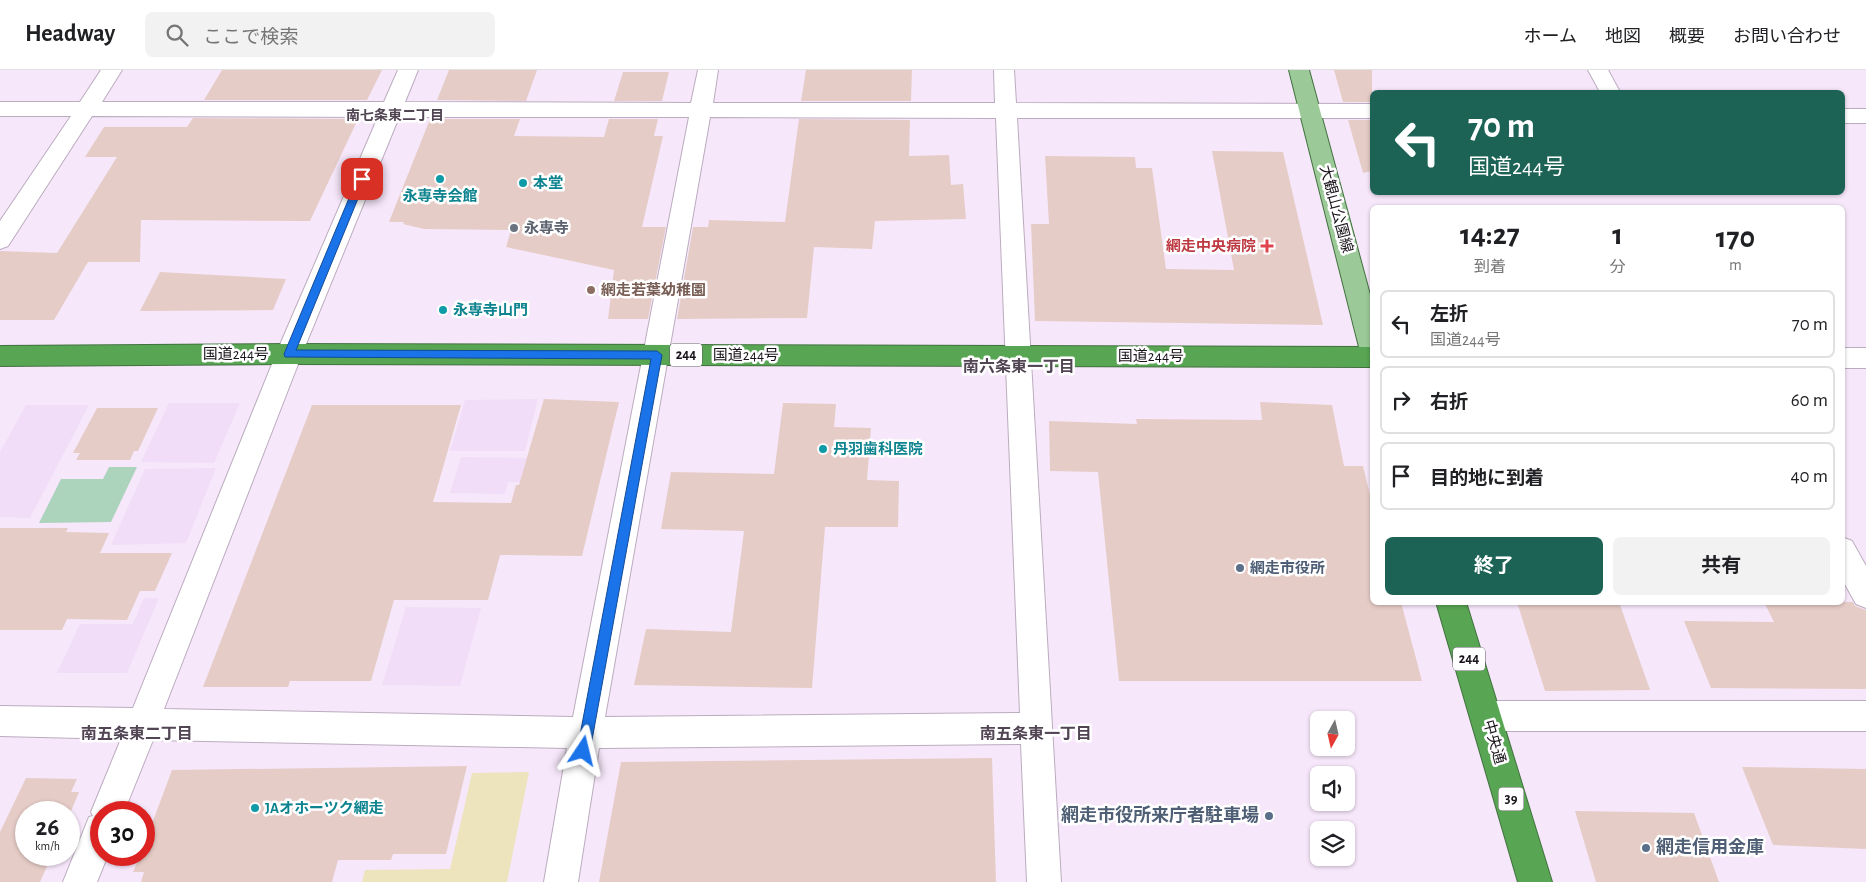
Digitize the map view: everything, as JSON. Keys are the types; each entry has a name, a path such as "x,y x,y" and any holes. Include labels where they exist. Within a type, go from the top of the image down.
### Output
{"highway":[{"name":"国道244号","path":"0,356 289,354 1370,357"},
{"name":"中央通","path":"1452,605 1487,716 1535,882"}],"main road":[{"name":"大観山公園線","path":"1299,70 1370,339"}],"street":[{"path":"0,240 112,70"},
{"path":"112,801 289,354 408,70"},
{"path":"561,882 586,733 708,70"},
{"path":"1004,70 1044,882"},
{"path":"1598,70 1609,90"},
{"path":"0,109 1370,111"},
{"path":"1845,116 1866,116"},
{"path":"1845,358 1866,358"},
{"path":"1845,556 1866,595"},
{"path":"1487,716 1866,716"},
{"path":"0,721 586,733 1037,728"},
{"path":"80,882 90,857"}],"shaded area":[{"path":"538,399 525,451 450,451 465,400"},
{"path":"169,403 240,403 214,463 141,462"},
{"path":"26,405 89,405 30,518 0,517 0,452"},
{"path":"607,450 602,475 558,475 556,483 508,482 505,494 450,493 461,457 529,458"},
{"path":"216,468 186,543 111,545 145,469"},
{"path":"144,598 159,598 127,673 57,673 80,624 133,624"},
{"path":"406,607 481,608 460,686 382,685"}],"green space":[{"path":"109,467 137,467 111,522 39,523 61,479 103,479"}],"sand":[{"path":"529,772 507,882 362,882 365,870 450,869 472,773"}],"building":[{"path":"222,70 382,70 367,100 204,100"},
{"path":"449,70 537,70 526,101 437,100"},
{"path":"806,70 912,70 911,101 801,101"},
{"path":"1334,70 1372,70 1370,102 1343,102"},
{"path":"623,72 669,72 662,101 614,101"},
{"path":"193,118 358,119 310,221 141,220 140,262 88,262 54,320 0,320 0,251 57,253 117,157 85,157 104,127 187,127"},
{"path":"430,119 520,119 514,136 604,137 609,119 658,119 654,136 663,136 642,227 666,227 648,319 608,319 614,270 506,247 511,230 424,229 403,224 404,222 389,222"},
{"path":"799,119 910,120 909,156 949,155 951,185 963,184 966,219 875,221 872,249 814,247 807,318 677,319 693,227 708,227 709,220 785,222"},
{"path":"1348,120 1370,120 1370,171 1363,173"},
{"name":"網走中央病院","path":"1212,151 1283,152 1323,325 1035,321 1031,224 1049,224 1045,156 1135,157 1136,168 1152,168 1166,269 1234,270"},
{"path":"160,272 286,279 273,310 140,311"},
{"path":"544,399 619,402 582,556 500,555 488,600 394,600 371,681 290,681 288,687 203,687 312,405 461,405 433,502 511,503 516,485 519,485"},
{"name":"網走市役所","path":"1260,402 1332,405 1344,466 1363,466 1370,495 1370,605 1402,605 1422,681 1119,681 1098,472 1050,471 1049,421 1137,424 1136,419 1262,420"},
{"path":"783,403 836,404 834,427 871,428 867,480 899,481 898,527 825,527 812,688 634,685 646,629 731,632 744,531 661,529 671,472 774,474"},
{"path":"97,408 158,408 138,451 134,451 130,460 76,460 80,453 73,453"},
{"path":"0,528 68,528 66,532 109,533 100,553 172,553 155,591 140,591 127,620 67,619 62,630 0,630"},
{"path":"1845,602 1853,602 1855,606 1866,610 1866,689 1711,688 1684,621 1774,622 1766,605 1845,605"},
{"path":"1518,605 1620,605 1650,690 1545,691"},
{"path":"992,758 996,882 599,882 621,762"},
{"name":"JAオホーツク網走","path":"467,766 446,854 393,854 391,860 338,860 332,882 141,882 144,872 133,872 135,866 155,866 155,816 172,770"},
{"path":"1742,767 1866,769 1866,849 1773,845"},
{"path":"26,778 77,779 71,792 79,792 75,801 15,801 15,866 47,866 40,882 0,882 0,832"},
{"name":"網走信用金庫","path":"1575,811 1694,813 1719,882 1596,882"}],"place":[{"name":"永専寺会館","path":"440,179"},
{"name":"本堂","path":"523,183"},
{"name":"永専寺","path":"514,228"},
{"name":"網走中央病院","path":"1267,246"},
{"name":"網走若葉幼稚園","path":"591,290"},
{"name":"永専寺山門","path":"443,310"},
{"name":"丹羽歯科医院","path":"823,449"},
{"name":"網走市役所","path":"1240,568"},
{"name":"JAオホーツク網走","path":"255,808"},
{"name":"網走市役所来庁者駐車場","path":"1269,816"},
{"name":"網走信用金庫","path":"1646,848"}],"district":[{"name":"南七条東二丁目","path":"395,116"},
{"name":"南六条東一丁目","path":"1019,367"},
{"name":"南五条東二丁目","path":"137,734"},
{"name":"南五条東一丁目","path":"1036,734"}],"route":[{"path":"362,179 289,354 657,355 583,751"}]}
